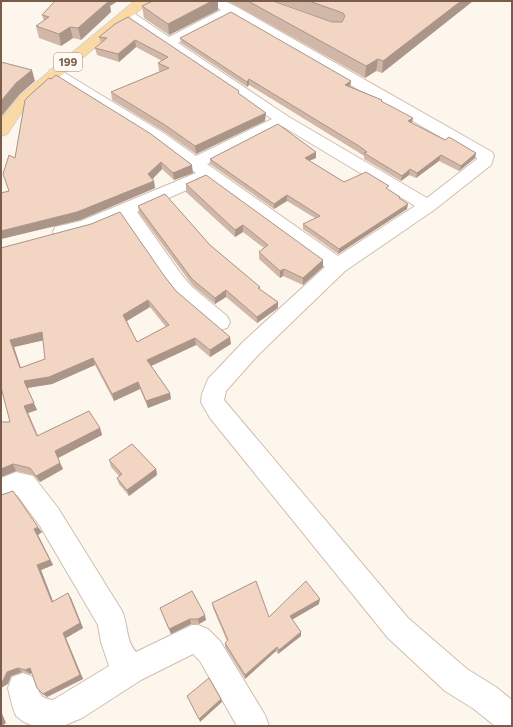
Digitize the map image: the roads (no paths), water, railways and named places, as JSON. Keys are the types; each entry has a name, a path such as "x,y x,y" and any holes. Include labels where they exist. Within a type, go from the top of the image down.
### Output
{"main road":[{"name":"199","path":"1,131 14,110 55,73 143,1"}],"street":[{"path":"169,42 225,4 486,156 485,161 428,206 338,266 236,364 216,386 212,402 218,412 398,628 456,680 485,698 512,720"},
{"path":"127,15 283,120 428,206"},
{"path":"55,73 159,137 338,266"},
{"path":"44,237 86,226 126,210 202,169 283,120"},
{"path":"126,210 185,292 220,322"},
{"path":"1,490 16,483 24,484 49,517 112,621 115,642 120,656 129,667 134,668"},
{"path":"23,688 27,704 35,711 52,715 71,707 134,668 192,639 198,639 210,651 254,726"}]}
